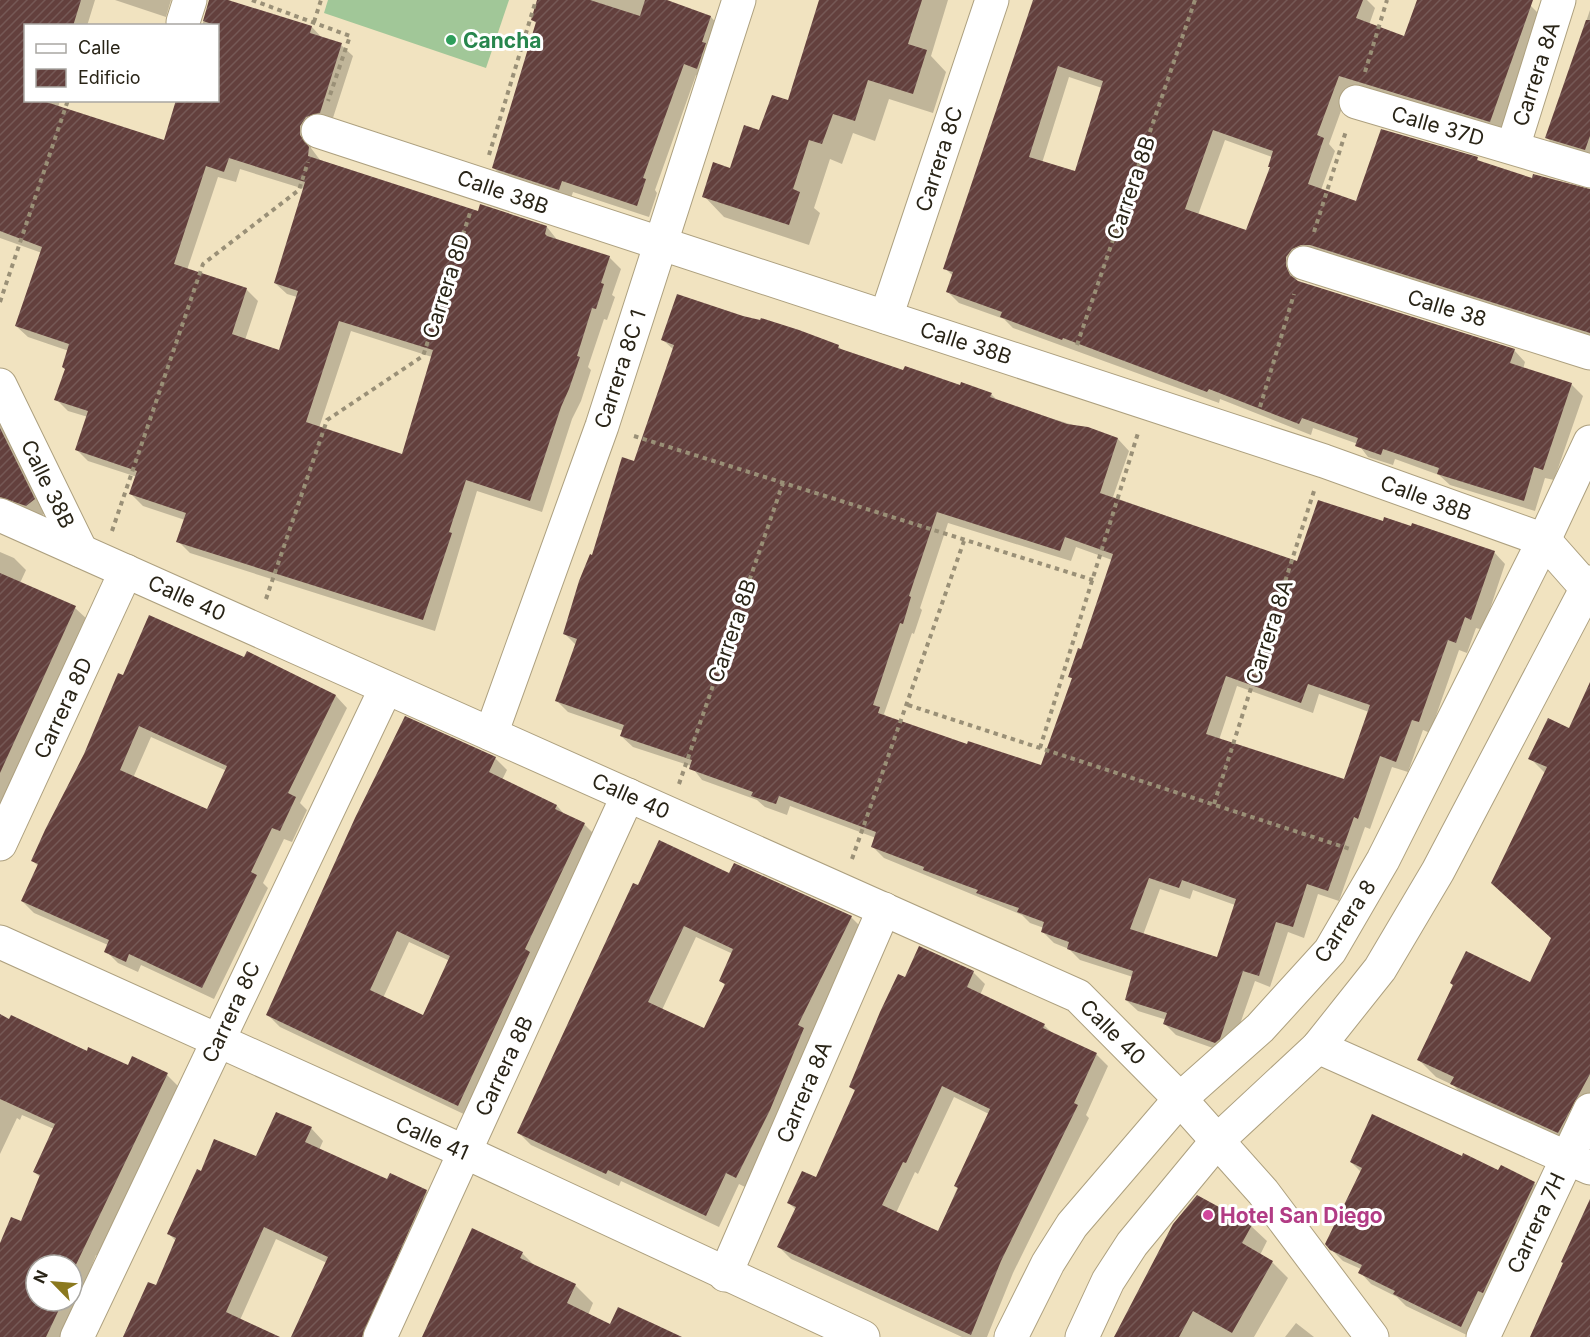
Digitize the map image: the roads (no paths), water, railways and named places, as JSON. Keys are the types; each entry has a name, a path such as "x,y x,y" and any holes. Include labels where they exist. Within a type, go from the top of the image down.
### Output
{"street":[{"name":"Carrera 8C 1","path":"491,734 602,426 739,0"},
{"name":"Carrera 8C","path":"886,317 992,0"},
{"name":"Carrera 8A","path":"1513,147 1559,0"},
{"name":"Calle 37D","path":"1356,102 1590,171"},
{"name":"Calle 38B","path":"318,131 660,245 1324,460 1544,540 1589,588"},
{"name":"Calle 38","path":"1304,263 1590,353"},
{"name":"Calle 38B","path":"0,385 103,561"},
{"name":"Carrera 8","path":"1011,1337 1048,1263 1072,1224 1180,1099 1260,1028 1330,951 1383,860 1544,540 1590,442"},
{"name":"Calle 40","path":"0,515 1078,996 1180,1099 1263,1192 1372,1337"},
{"name":"Carrera 8D","path":"0,844 103,561"},
{"path":"1082,1337 1108,1281 1132,1244 1217,1141 1318,1047 1380,969 1432,880 1589,588"},
{"name":"Carrera 8C","path":"76,1337 386,688"},
{"name":"Carrera 8B","path":"380,1337 628,795"},
{"name":"Carrera 8A","path":"725,1275 884,909"},
{"name":"Calle 41","path":"0,942 465,1152 725,1275 863,1337"},
{"path":"1318,1047 1578,1163"},
{"name":"Carrera 7H","path":"1483,1337 1578,1163 1590,1110"}],"place":[{"name":"Cancha","path":"451,40"},
{"name":"Hotel San Diego","path":"1208,1215"}]}
